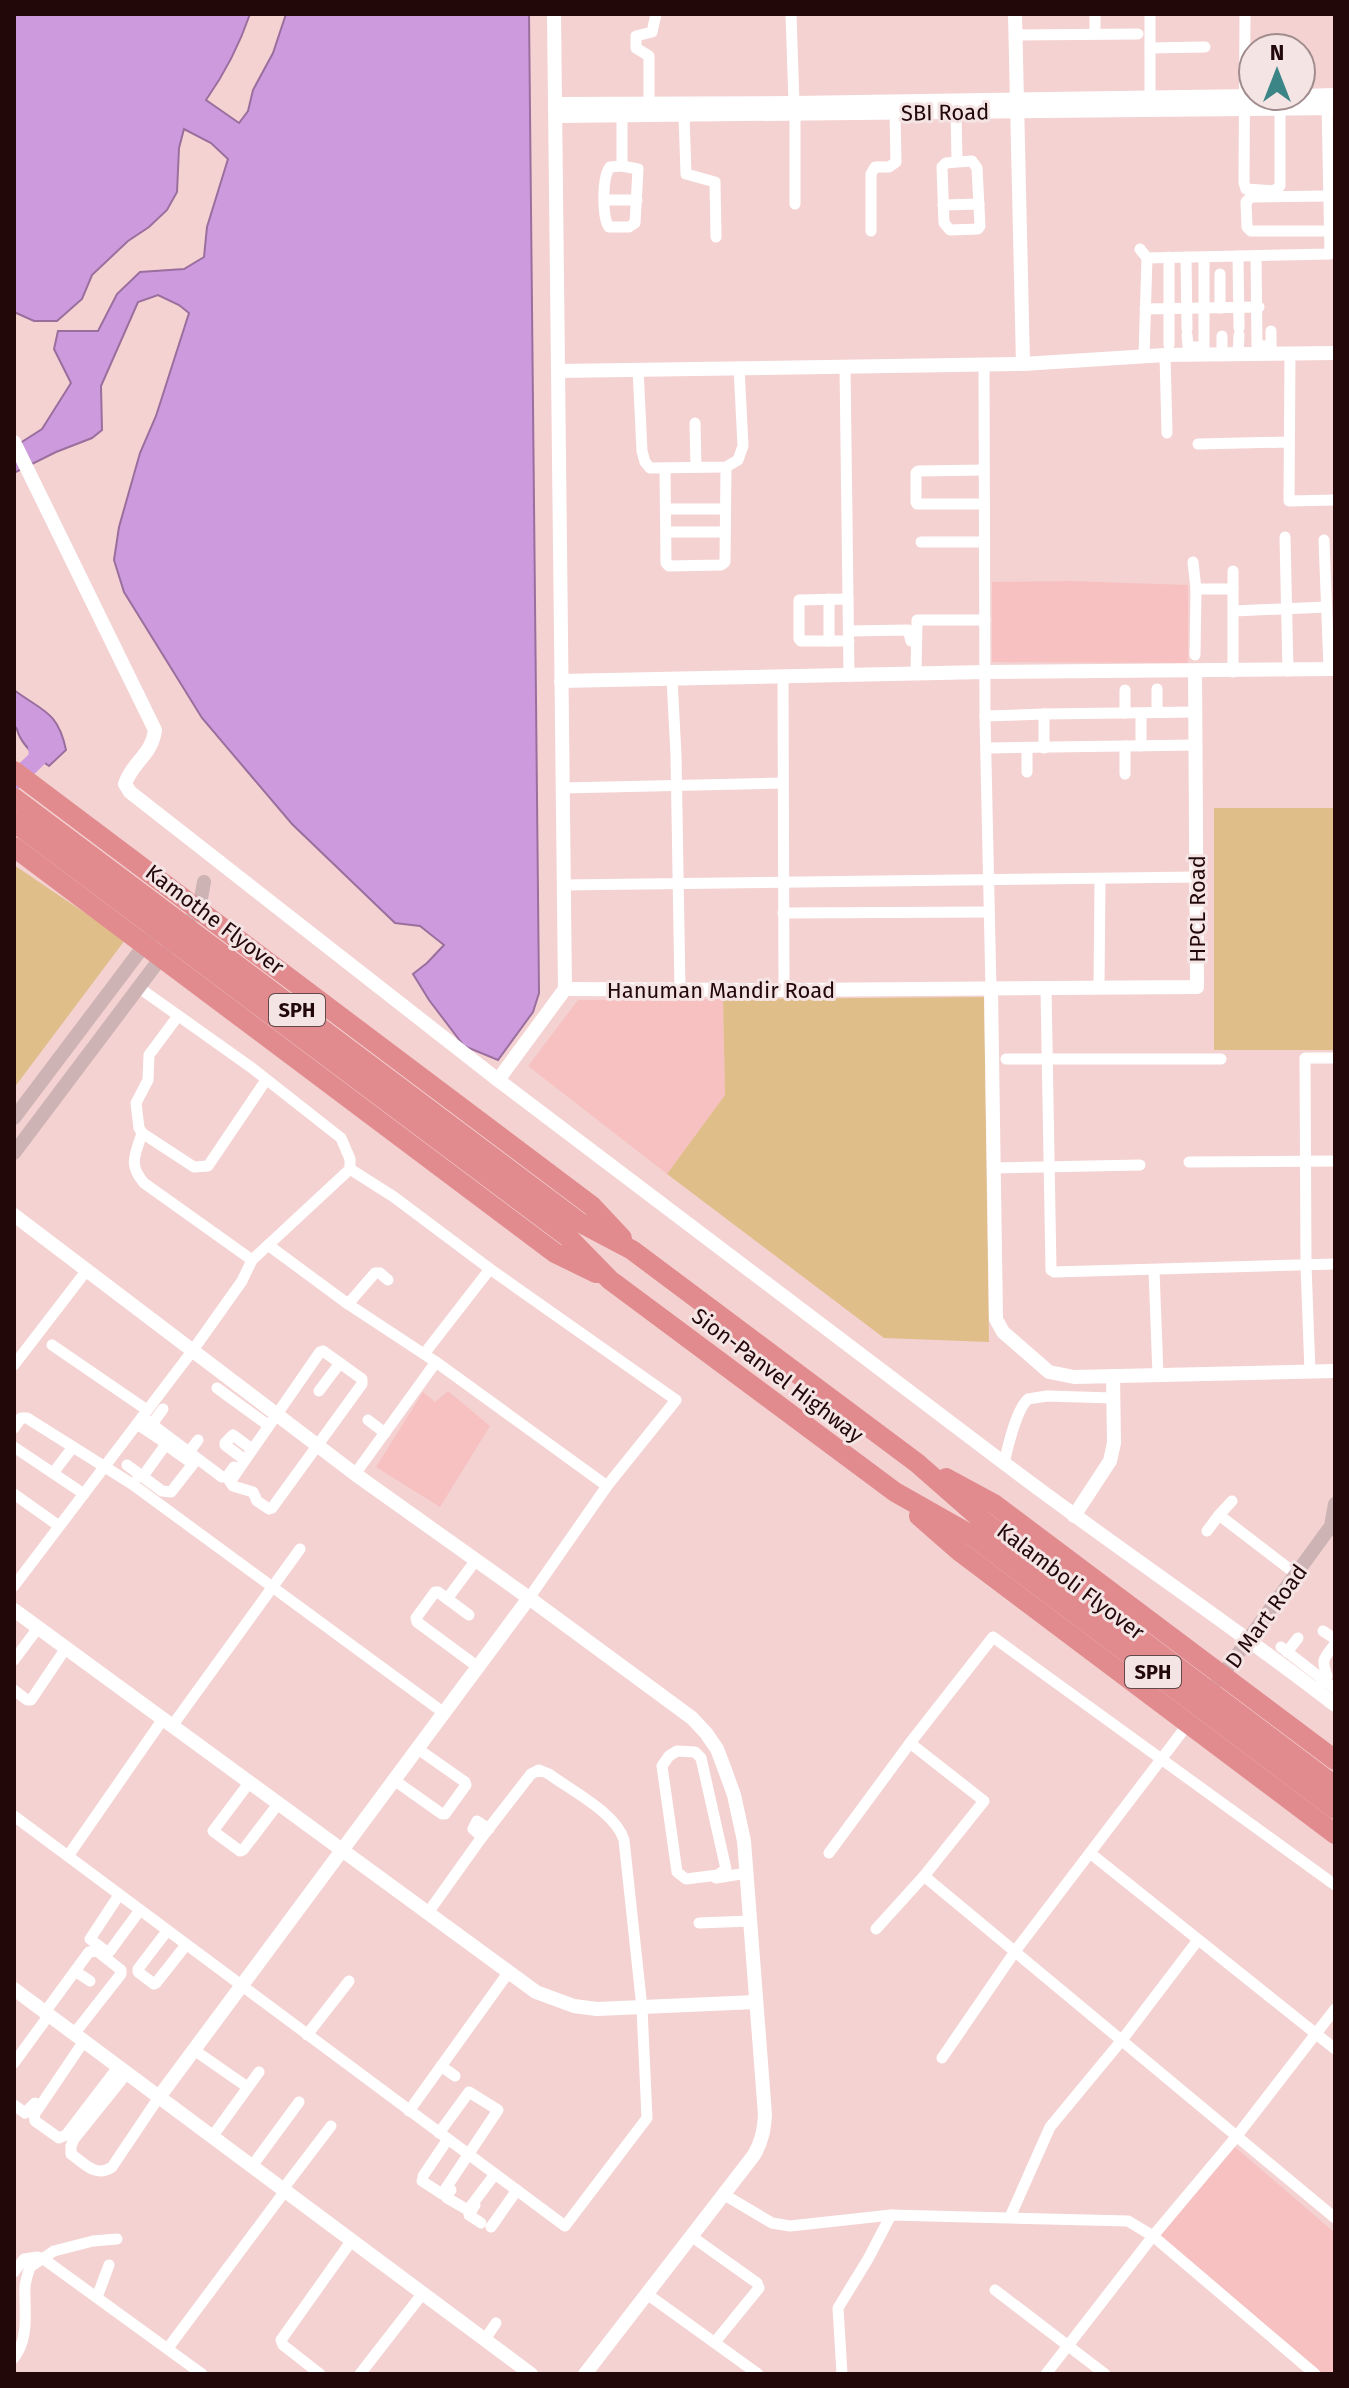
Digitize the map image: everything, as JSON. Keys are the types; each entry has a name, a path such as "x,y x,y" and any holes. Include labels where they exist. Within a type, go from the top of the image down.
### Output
{"highway":[{"path":"14,771 592,1206 632,1250"},
{"name":"Kamothe Flyover","path":"14,798 573,1230"},
{"name":"Kamothe Flyover","path":"14,822 573,1230"},
{"path":"14,847 555,1253 610,1280"},
{"name":"Sion-Panvel Highway","path":"573,1230 632,1250 917,1463 976,1528"},
{"name":"Sion-Panvel Highway","path":"573,1230 610,1280 895,1492 976,1528"},
{"path":"917,1463 994,1504 1335,1760"},
{"path":"895,1492 959,1551 1335,1834"},
{"name":"Kalamboli Flyover","path":"976,1528 1335,1786"},
{"name":"Kalamboli Flyover","path":"976,1528 1335,1809"}],"main road":[{"path":"14,1118 154,950 204,882"},
{"path":"14,1153 138,987 154,950 191,903"},
{"name":"D Mart Road","path":"1188,1724 1333,1527 1335,1504"}],"street":[{"path":"498,1080 565,989 554,14"},
{"path":"649,103 649,56 636,48 635,39 652,32 656,14"},
{"path":"791,14 795,204"},
{"path":"1015,14 1023,364"},
{"path":"1150,14 1150,103"},
{"path":"1095,17 1095,34"},
{"path":"1015,35 1138,34"},
{"path":"1150,48 1205,47"},
{"name":"SBI Road","path":"555,110 622,115 684,115 795,108 1237,100"},
{"path":"1144,356 1143,254 1204,257 1330,254 1331,102"},
{"name":"SBI Road","path":"555,110 649,103 895,113 956,112 1017,105"},
{"path":"956,112 957,162"},
{"path":"1247,112 1246,189 1274,191 1280,186 1280,112"},
{"path":"871,231 871,174 875,167 889,167 896,162 895,113"},
{"path":"622,115 622,166"},
{"path":"684,115 686,174 715,182 716,237"},
{"path":"972,161 976,164 978,229 946,228 942,167 946,163 957,162 972,161"},
{"path":"622,166 638,169 634,226 609,227 604,219 605,200 606,170 622,166"},
{"path":"1329,196 1251,197 1246,202 1247,227 1251,231 1332,231"},
{"path":"605,200 637,200"},
{"path":"943,205 979,204"},
{"path":"1224,345 1238,308 1238,256"},
{"path":"1256,256 1257,345 1271,350"},
{"path":"1167,433 1169,257"},
{"path":"1186,257 1188,347 1224,345 1290,354 1335,353"},
{"path":"1204,257 1204,308 1224,345"},
{"path":"1220,274 1220,308"},
{"path":"1145,309 1257,307"},
{"path":"1271,331 1271,350"},
{"path":"558,371 1023,364 1144,356 1167,350 1224,345"},
{"path":"1290,354 1289,501 1335,500"},
{"path":"984,364 985,716 996,1319 1003,1332 1049,1372 1074,1377 1335,1371"},
{"path":"845,366 849,676"},
{"path":"638,369 638,403 645,462 650,468 726,467 738,460 743,446 739,367"},
{"path":"695,423 696,467"},
{"path":"14,442 155,730 153,743 127,777 125,784 130,792 498,1080 1074,1516 1250,1639 1320,1685 1335,1689"},
{"path":"1198,444 1289,442"},
{"path":"665,468 666,563 669,566 721,565 725,562 726,467"},
{"path":"984,470 916,473 917,504 984,504"},
{"path":"666,509 725,509"},
{"path":"666,532 725,532"},
{"path":"1285,537 1288,671"},
{"path":"561,681 1332,669 1324,540"},
{"path":"921,542 984,542"},
{"path":"1193,562 1196,589 1195,655"},
{"path":"1233,571 1233,672"},
{"path":"1196,589 1233,589"},
{"path":"829,599 829,641"},
{"path":"848,599 799,600 801,641 829,641 908,630 914,674"},
{"path":"1234,611 1326,607"},
{"path":"914,674 917,620 985,620"},
{"name":"HPCL Road","path":"991,989 1197,987 1195,672"},
{"path":"783,678 784,990"},
{"path":"672,679 680,990"},
{"path":"1157,689 1157,712"},
{"path":"1125,690 1125,713"},
{"path":"985,716 1195,712"},
{"path":"1141,713 1141,746"},
{"path":"1044,714 1044,748"},
{"path":"986,748 1196,745"},
{"path":"1125,746 1125,774"},
{"path":"1027,748 1027,772"},
{"path":"562,788 783,783"},
{"path":"204,882 220,863"},
{"path":"563,885 1197,877"},
{"path":"1099,988 1100,879"},
{"path":"783,913 989,912"},
{"path":"14,1586 19,1570 145,1419 242,1281 252,1260 350,1169 350,1159 341,1138 252,1068 138,987"},
{"path":"1046,988 1051,1270 1335,1264"},
{"name":"Hanuman Mandir Road","path":"565,989 991,989"},
{"path":"178,1016 149,1055 148,1080 136,1103 142,1133 194,1167 208,1166 266,1080"},
{"path":"1310,1372 1305,1058 1335,1058"},
{"path":"1006,1059 1221,1059"},
{"path":"142,1133 134,1158 134,1172 144,1183 252,1260"},
{"path":"1189,1162 1335,1161"},
{"path":"994,1168 1140,1165"},
{"path":"122,2070 71,2146 71,2154 96,2172 105,2172 112,2167 159,2097 529,1598 607,1486 676,1400 394,1197 350,1169"},
{"path":"14,1215 238,1384 272,1416 317,1444 692,1718 717,1749 734,1795 744,1841 764,2129 754,2155 585,2374"},
{"path":"268,1245 607,1486"},
{"path":"424,1354 490,1269"},
{"path":"14,1365 87,1270"},
{"path":"1154,1270 1158,1375"},
{"path":"348,1304 375,1273 388,1280"},
{"path":"52,1345 222,1477 227,1477 245,1452 272,1416 320,1352 362,1379 362,1384 272,1508 257,1501 253,1492 233,1486 230,1482 272,1416"},
{"path":"355,1474 436,1362"},
{"path":"319,1391 340,1363"},
{"path":"1074,1516 1110,1461 1114,1443 1113,1376"},
{"path":"226,1401 238,1384"},
{"path":"217,1388 226,1401 272,1416"},
{"path":"1004,1463 1021,1407 1028,1399 1047,1396 1113,1398"},
{"path":"145,1419 163,1409"},
{"path":"14,1428 21,1418 27,1418 105,1466 162,1491 173,1491 193,1464 169,1447"},
{"path":"137,1482 164,1447 164,1442 145,1419"},
{"path":"368,1420 385,1433"},
{"path":"189,1452 198,1440"},
{"path":"53,1473 73,1447"},
{"path":"14,1450 53,1473 82,1496"},
{"path":"14,1450 82,1496"},
{"path":"127,1465 137,1482 272,1587 444,1713"},
{"path":"14,1496 58,1527"},
{"path":"1207,1531 1232,1501"},
{"path":"1219,1515 1296,1574"},
{"path":"68,1856 168,1723 247,1626 300,1549"},
{"path":"447,1599 476,1560"},
{"path":"469,1615 435,1592 416,1618 417,1622 478,1667"},
{"path":"14,1610 536,1992 574,2006 597,2009 756,2002"},
{"path":"14,1660 38,1628"},
{"path":"1320,1685 1327,1676 1322,1666 1335,1642 1323,1631"},
{"path":"829,1853 993,1637 1335,1885"},
{"path":"1298,1638 1284,1649 1335,1705"},
{"path":"14,1690 31,1700 66,1648"},
{"path":"942,2058 1016,1950 1188,1724"},
{"path":"876,1929 924,1876 984,1801 910,1743"},
{"path":"394,1780 445,1814 466,1785 465,1782 418,1749"},
{"path":"702,1762 717,1749"},
{"path":"677,1751 695,1752 702,1762 726,1869 718,1875 686,1879 677,1872 674,1859 662,1766 677,1751"},
{"path":"14,1816 565,2226 643,2125 648,2111 642,2008 621,1830 613,1819 539,1770 531,1774 485,1833 427,1914"},
{"path":"249,1783 213,1829 222,1838 243,1850 278,1804"},
{"path":"1090,1853 1335,2049"},
{"path":"708,1880 747,1873"},
{"path":"924,1876 1335,2218"},
{"path":"119,1895 90,1936 107,1952 141,1911"},
{"path":"113,1952 141,1911"},
{"path":"699,1923 750,1921"},
{"path":"167,1931 138,1969 154,1984 186,1945"},
{"path":"1010,2217 1050,2127 1122,2040 1198,1940"},
{"path":"14,2063 89,1952 97,1951 121,1970 121,1974 34,2115 35,2121 59,2138 66,2135 122,2070"},
{"path":"75,1971 90,1981"},
{"path":"409,2111 508,1973"},
{"path":"307,2035 349,1981"},
{"path":"14,1989 531,2374"},
{"path":"1046,2374 1335,2009"},
{"path":"14,2105 25,2113 28,2111 80,2038"},
{"path":"194,2050 243,2084"},
{"path":"441,2066 455,2076"},
{"path":"257,2071 210,2135 243,2084 257,2071"},
{"path":"468,2087 441,2134 422,2178 442,2194 471,2156"},
{"path":"441,2134 469,2092 498,2110 446,2196 468,2210 496,2174"},
{"path":"250,2165 297,2102"},
{"path":"168,2348 331,2126"},
{"path":"496,2174 469,2215 486,2225 517,2190"},
{"path":"723,2194 772,2223 790,2226 891,2215 1128,2221 1153,2236 1315,2374"},
{"path":"842,2374 838,2308 891,2215"},
{"path":"691,2236 757,2283 759,2288 715,2342"},
{"path":"14,2358 20,2351 27,2318 25,2285 30,2267 54,2251 93,2241 117,2239"},
{"path":"320,2374 283,2345 281,2340 352,2240"},
{"path":"14,2272 24,2259 42,2259 202,2374"},
{"path":"97,2297 109,2265"},
{"path":"995,2290 1105,2374"},
{"path":"360,2374 423,2293"},
{"path":"647,2294 758,2374"},
{"path":"485,2339 496,2323"}],"shaded area":[{"path":"14,14 250,14 231,59 206,100 239,123 248,111 253,90 273,53 286,14 529,14 539,993 533,1012 498,1060 464,1046 413,974 444,945 420,926 395,923 292,824 202,718 124,592 114,560 119,527 140,453 156,416 189,313 158,295 138,302 101,386 102,430 92,438 14,473 14,447 42,429 71,383 54,349 58,331 98,331 117,294 140,272 184,269 204,257 207,227 228,159 211,143 184,129 179,148 177,192 167,210 92,275 82,299 57,321 34,321 14,312"},
{"path":"992,582 1188,585 1188,663 992,662"},
{"path":"14,690 48,713 63,737 66,750 49,766 29,749 18,734"},
{"path":"1214,808 1335,808 1335,1050 1214,1050"},
{"path":"14,865 125,940 14,1088"},
{"path":"984,997 989,1342 884,1338 667,1174 725,1095 723,999"},
{"path":"723,999 725,1095 667,1174 528,1066 578,1000"},
{"path":"448,1391 490,1426 440,1507 376,1467 423,1392 435,1402"},
{"path":"1235,2147 1335,2233 1335,2374 1311,2374 1154,2239"}],"waterway":[{"path":"14,711 36,734 38,758 14,781"}]}
